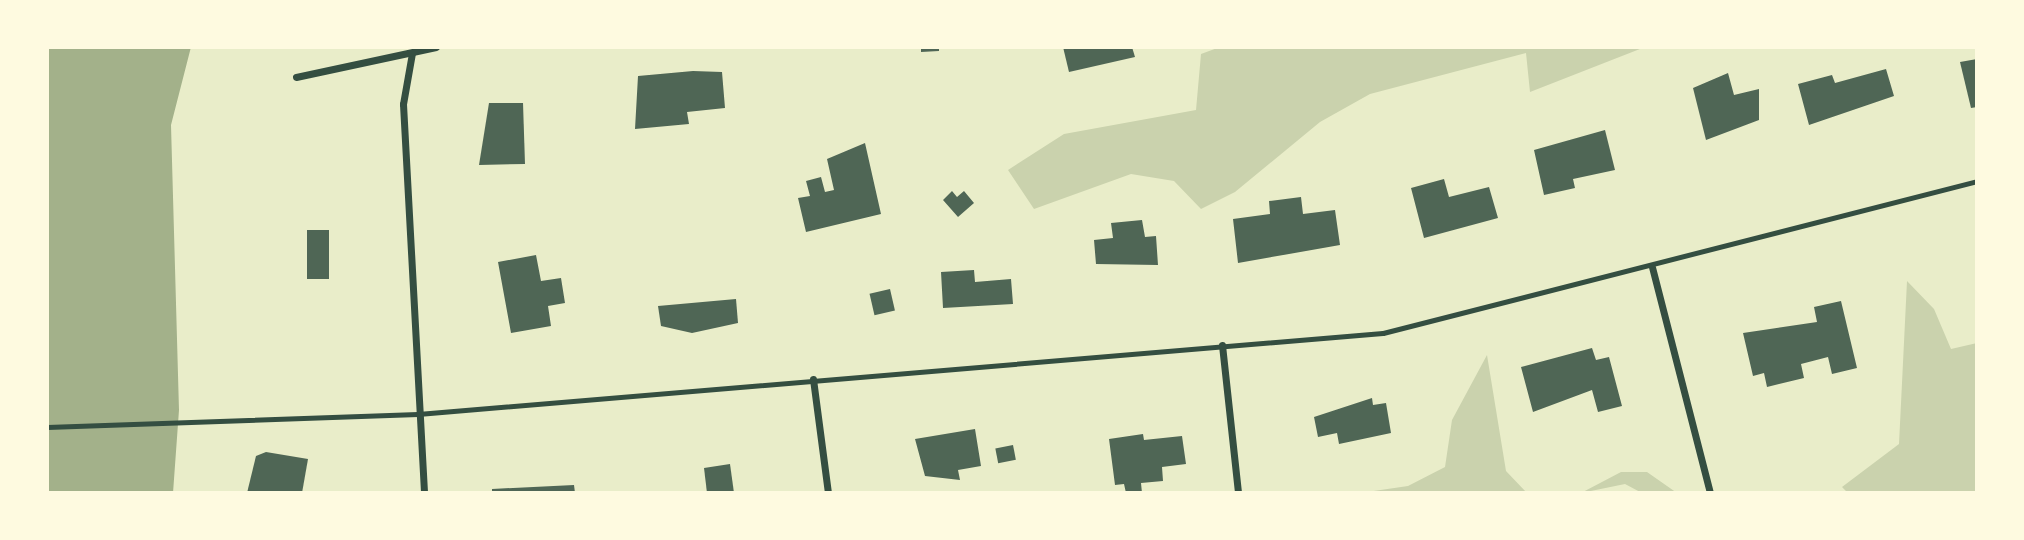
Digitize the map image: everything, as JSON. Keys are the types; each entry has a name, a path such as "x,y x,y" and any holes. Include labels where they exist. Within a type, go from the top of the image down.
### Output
{"street":[{"path":"296,76 436,47"},
{"path":"412,53 403,104 424,493"},
{"path":"1653,267 1710,493"},
{"path":"1222,345 1238,493"},
{"path":"813,380 828,493"}],"lane":[{"path":"47,427 418,414 1383,333 1653,267 1977,181"}],"shaded area":[{"path":"47,47 191,47 171,125 179,410 173,493 47,493"},
{"path":"1220,47 1645,47 1530,92 1526,53 1370,94 1320,122 1235,192 1201,209 1174,181 1131,174 1034,209 1008,170 1064,134 1196,110 1201,54"},
{"path":"1907,281 1934,309 1951,349 1977,343 1977,493 1848,493 1842,487 1899,444"},
{"path":"1487,355 1506,471 1527,493 1360,493 1408,486 1445,467 1452,420"},
{"path":"1621,472 1647,472 1677,493 1642,493 1625,484 1581,493"}],"building":[{"path":"921,47 939,47 939,51 921,52"},
{"path":"1063,47 1132,47 1135,57 1069,72"},
{"path":"1977,59 1977,107 1971,108 1960,62"},
{"path":"1886,69 1894,96 1809,125 1798,84 1832,75 1835,83"},
{"path":"693,71 722,72 725,108 687,112 689,124 635,129 638,76"},
{"path":"1728,73 1734,95 1759,89 1759,120 1706,140 1693,88"},
{"path":"489,103 523,103 525,164 479,165"},
{"path":"1605,130 1615,170 1573,179 1575,188 1544,195 1534,150"},
{"path":"865,143 881,214 806,232 798,198 810,196 806,181 821,177 825,192 834,190 827,159"},
{"path":"1444,179 1449,197 1489,187 1498,218 1424,238 1411,188"},
{"path":"952,191 957,197 964,191 974,203 958,217 943,200"},
{"path":"1301,197 1303,214 1335,210 1340,245 1238,263 1233,219 1270,214 1269,201"},
{"path":"1142,220 1145,237 1156,236 1158,265 1096,264 1094,240 1113,238 1111,223"},
{"path":"307,230 329,230 329,279 307,279"},
{"path":"536,255 541,281 561,278 565,303 548,306 551,326 511,333 498,262"},
{"path":"974,270 975,282 1011,279 1013,304 943,308 941,272"},
{"path":"890,289 895,310 874,315 870,294"},
{"path":"736,299 738,323 692,333 661,326 658,306"},
{"path":"1841,301 1857,368 1832,374 1828,357 1801,364 1804,378 1767,387 1764,373 1753,376 1743,333 1817,322 1814,307"},
{"path":"1592,348 1596,360 1609,357 1622,406 1598,412 1592,390 1533,412 1521,367"},
{"path":"1372,398 1373,405 1386,403 1391,433 1339,444 1337,433 1318,437 1314,417"},
{"path":"975,429 981,466 958,470 960,480 925,476 915,439"},
{"path":"1143,434 1144,440 1182,436 1186,464 1162,467 1163,481 1141,483 1142,493 1126,493 1124,484 1115,485 1109,439"},
{"path":"1013,445 1016,460 998,463 995,448"},
{"path":"266,452 308,459 302,493 247,493 256,456"},
{"path":"730,464 734,493 707,493 704,468"},
{"path":"574,485 575,493 492,493 492,489"}]}
